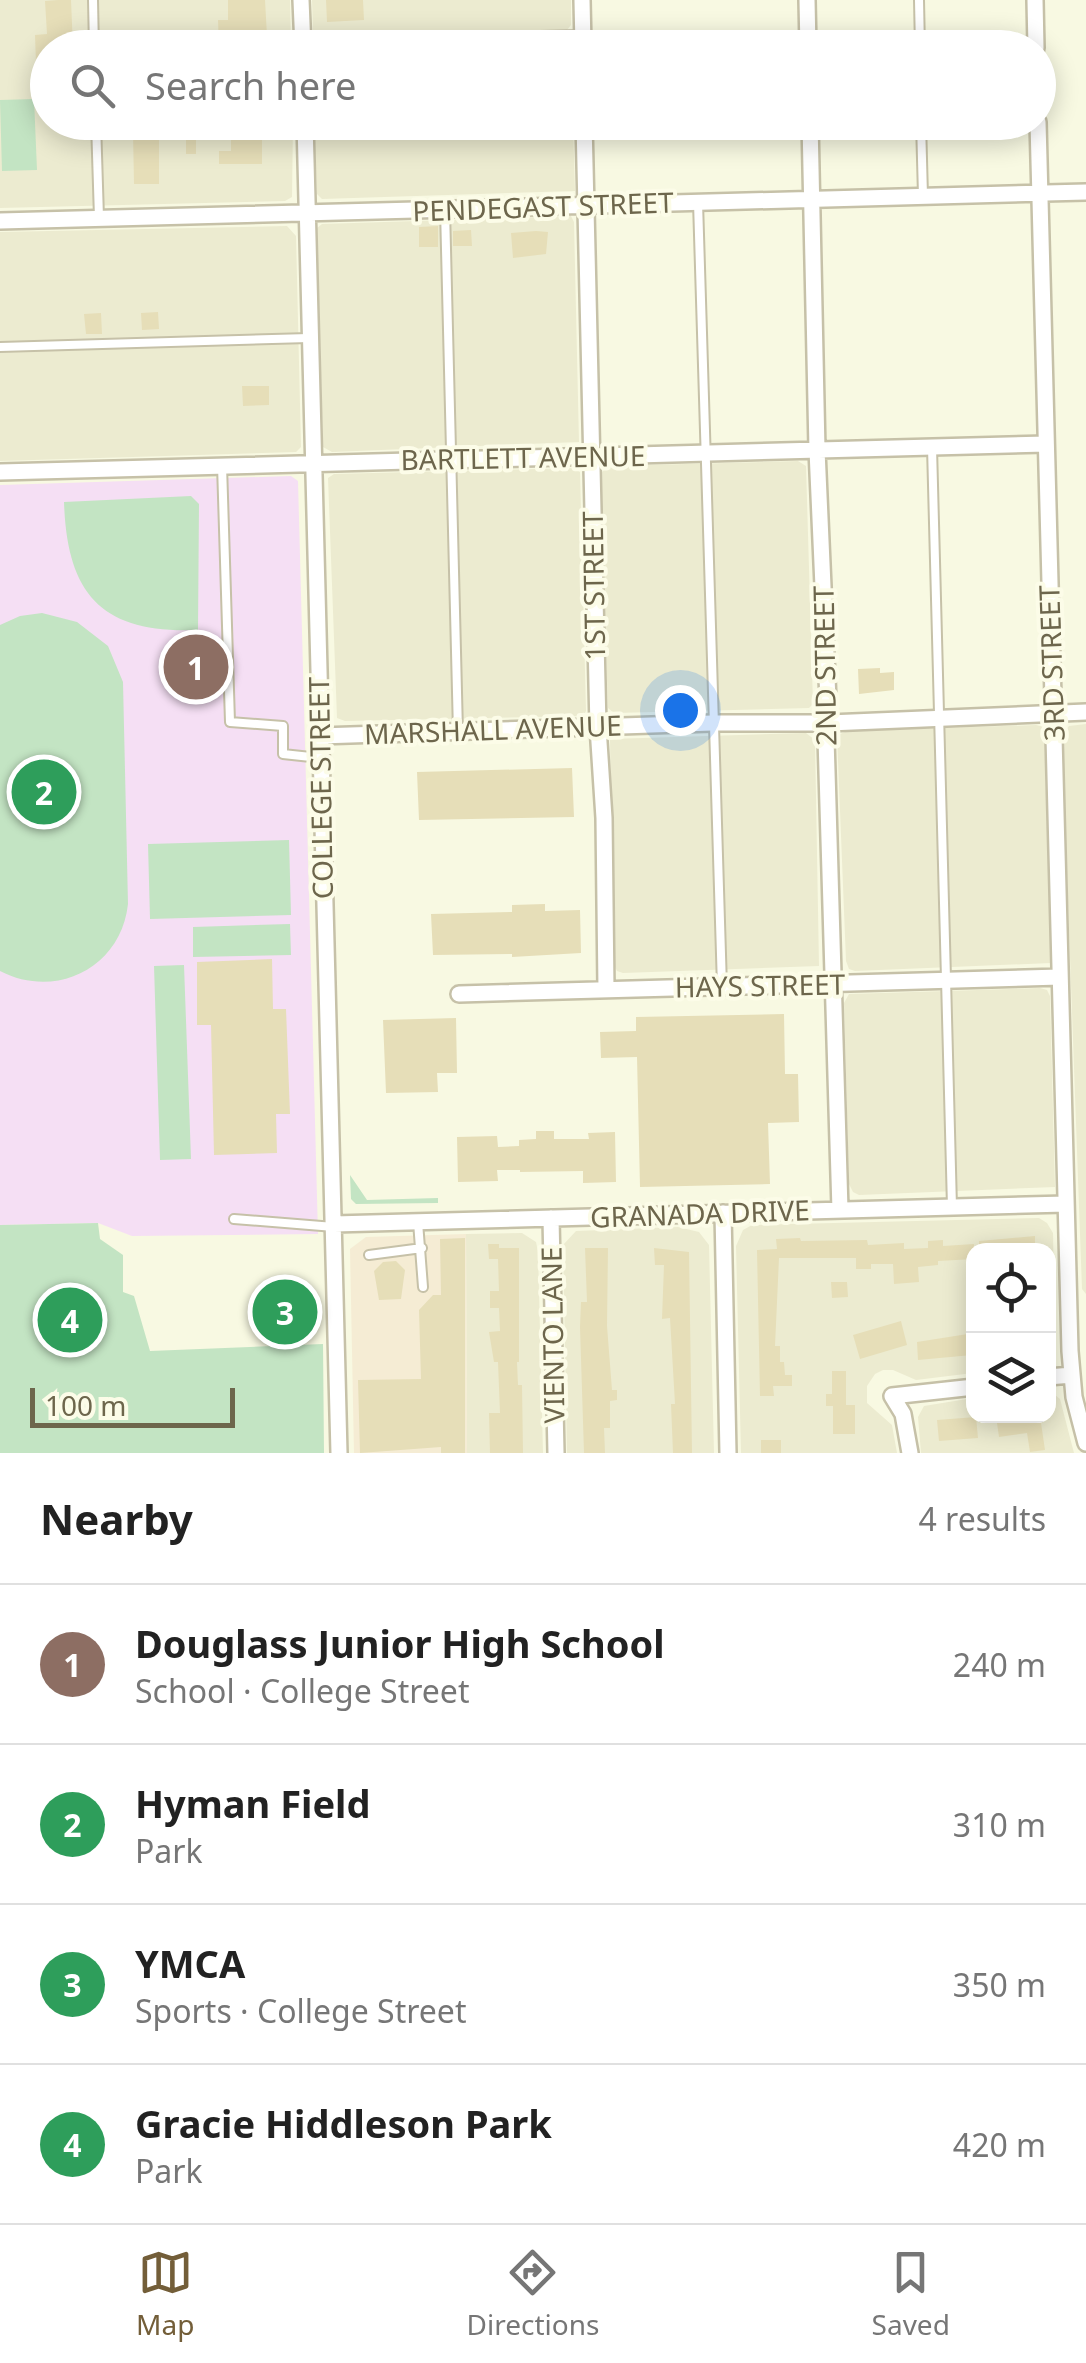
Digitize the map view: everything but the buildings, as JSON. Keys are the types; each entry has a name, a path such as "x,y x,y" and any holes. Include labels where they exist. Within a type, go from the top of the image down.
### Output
{"street":[{"path":"302,0 303,30"},
{"path":"582,0 583,30"},
{"path":"806,0 807,30"},
{"path":"1034,0 1035,30"},
{"name":"COLLEGE STREET","path":"306,140 339,1453"},
{"name":"1ST STREET","path":"584,140 606,990"},
{"name":"2ND STREET","path":"810,140 840,1210"},
{"name":"3RD STREET","path":"1038,140 1066,1204 1078,1310 1072,1375 1086,1443"},
{"name":"PENDEGAST STREET","path":"0,221 1086,192"},
{"name":"BARTLETT AVENUE","path":"0,472 1046,444"},
{"name":"MARSHALL AVENUE","path":"320,736 1086,712"},
{"name":"HAYS STREET","path":"459,994 1060,978"},
{"name":"GRANADA DRIVE","path":"334,1225 1066,1204"},
{"path":"723,1213 728,1453"},
{"name":"VIENTO LANE","path":"551,1218 556,1453"},
{"path":"1056,1376 1072,1375"},
{"path":"910,1453 903,1414 892,1396 966,1388"}],"lane":[{"path":"93,0 94,30"},
{"path":"919,0 920,30"},
{"path":"97,140 99,219"},
{"path":"922,140 923,196"},
{"path":"698,202 722,987"},
{"path":"446,209 458,732"},
{"path":"0,347 309,338"},
{"path":"932,447 952,1207"},
{"path":"222,465 230,722 282,726 284,754 320,758"},
{"path":"234,1219 334,1225"},
{"path":"418,1221 423,1287"},
{"path":"369,1255 422,1248"}],"shaded area":[{"path":"0,0 290,0 291,30 30,30 30,140 293,140 292,197 285,201 0,208"},
{"path":"312,0 571,0 571,25 567,30 313,30"},
{"path":"30,99 30,140 36,140 37,170 2,171 0,100"},
{"path":"315,140 574,140 575,191 322,199 317,194"},
{"path":"571,216 579,442 332,452 323,447 317,228 322,224"},
{"path":"287,226 296,236 301,447 296,452 0,461 0,232"},
{"path":"798,461 806,466 813,704 809,708 614,713 608,708 600,474 608,466"},
{"path":"575,468 580,472 586,711 583,716 345,721 337,718 328,478 334,474"},
{"path":"291,476 298,481 318,1234 132,1236 98,1223 0,1225 0,485"},
{"path":"191,496 199,504 198,630 137,625 114,616 82,584 73,562 64,502"},
{"path":"42,613 77,622 108,646 123,682 128,904 113,946 99,961 82,972 43,982 0,971 0,625 20,616"},
{"path":"1086,724 1086,1294 1082,1289 1062,735 1069,726"},
{"path":"1044,727 1051,963 849,969 837,735 848,731"},
{"path":"806,733 815,740 819,966 617,971 613,963 610,739"},
{"path":"289,840 291,915 150,919 148,844"},
{"path":"290,924 291,955 193,957 193,927"},
{"path":"184,965 191,1159 160,1160 154,966"},
{"path":"1040,988 1050,996 1055,1187 859,1195 853,1192 849,1184 844,1003 849,994"},
{"path":"350,1175 367,1200 438,1198 438,1203 356,1204 351,1199"},
{"path":"1039,1218 1053,1233 1053,1243 966,1243 966,1374 916,1380 883,1370 867,1386 867,1403 892,1425 897,1453 741,1453 736,1246 743,1230 752,1225"},
{"path":"98,1223 100,1239 123,1255 123,1292 134,1296 150,1351 323,1344 324,1453 0,1453 0,1225"},
{"path":"678,1227 699,1232 709,1245 714,1453 567,1453 563,1245 576,1231"},
{"path":"522,1233 536,1242 538,1252 543,1453 467,1453 466,1234"},
{"path":"466,1234 467,1453 354,1453 350,1249 366,1237"},
{"path":"1056,1396 1074,1453 921,1453 918,1417 924,1406 966,1399 966,1423 1056,1423"}],"place":[{"name":"Douglass Junior High School","path":"196,667"},
{"name":"Hyman Field","path":"44,792"},
{"name":"YMCA","path":"285,1312"},
{"name":"Gracie Hiddleson Park","path":"70,1320"}]}
